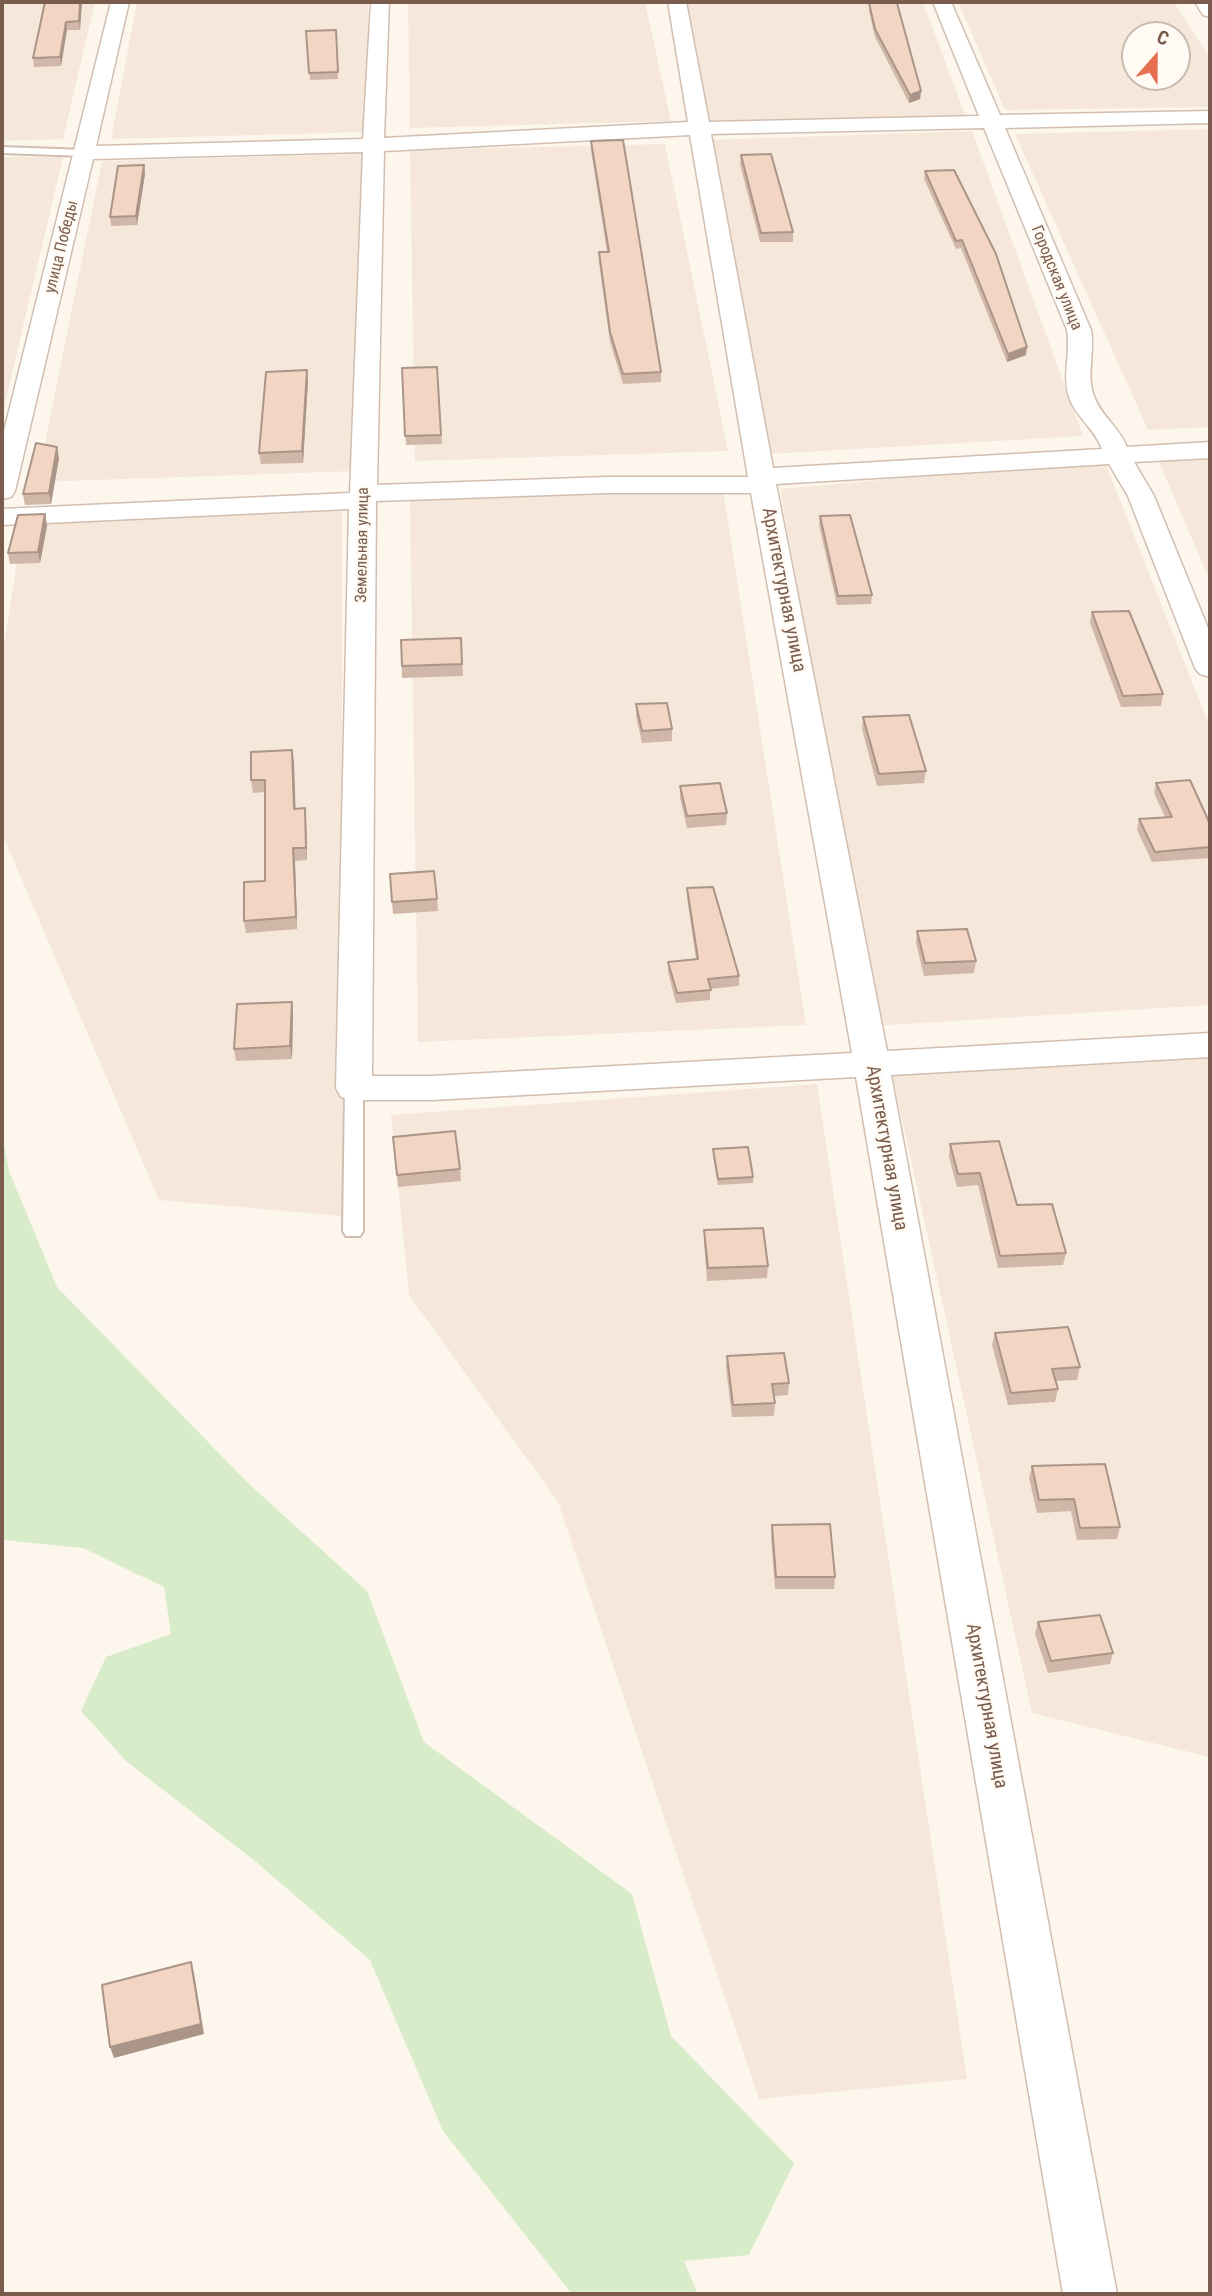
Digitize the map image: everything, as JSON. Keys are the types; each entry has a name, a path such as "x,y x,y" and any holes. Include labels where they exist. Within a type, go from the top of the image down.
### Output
{"street":[{"name":"улица Победы","path":"2,491 120,2"},
{"name":"Земельная улица","path":"354,1088 363,497 372,145 380,2"},
{"name":"Архитектурная улица","path":"677,2 762,481 872,1066 1090,2294"},
{"name":"Городская улица","path":"942,2 1079,330 1082,348 1077,380 1082,400 1110,436 1118,457 1141,496 1210,668"},
{"path":"1204,2 1210,11"},
{"path":"85,153 372,145 698,128 1210,117"},
{"path":"2,517 607,485 762,481 1210,450"},
{"path":"354,1088 432,1088 872,1066 1210,1045"}],"lane":[{"path":"2,150 85,153"},
{"path":"353,1231 354,1088"}],"shaded area":[{"path":"2,2 95,2 63,139 2,141"},
{"path":"137,2 368,2 367,132 111,139"},
{"path":"408,2 645,2 671,121 410,128"},
{"path":"682,2 923,2 965,115 705,124"},
{"path":"958,2 1174,2 1186,21 1121,21 1121,91 1191,91 1191,28 1210,58 1210,107 1005,110"},
{"path":"1210,129 1210,427 1148,430 1015,134"},
{"path":"972,131 1083,436 769,454 708,140"},
{"path":"665,144 728,451 415,461 410,150"},
{"path":"362,154 357,471 37,482 102,161"},
{"path":"2,157 63,157 2,416"},
{"path":"1210,459 1210,581 1159,462"},
{"path":"1104,460 1210,727 1210,1005 873,1026 780,489"},
{"path":"722,483 806,1025 418,1042 410,501"},
{"path":"342,500 342,1216 159,1200 2,833 2,659 24,515"},
{"path":"1210,1052 1210,1757 1032,1713 892,1073"},
{"path":"817,1084 967,2079 759,2099 558,1502 409,1295 391,1115"}],"green space":[{"path":"2,1134 9,1171 57,1287 248,1483 367,1591 424,1742 632,1894 671,2036 794,2163 749,2255 684,2261 698,2294 572,2294 443,2131 370,1960 255,1861 126,1761 81,1711 106,1657 171,1634 164,1587 83,1548 2,1540"}],"building":[{"path":"45,2 80,2 79,21 66,22 60,57 33,58"},
{"path":"869,3 897,3 921,91 910,95 875,29"},
{"path":"336,30 338,72 309,73 306,31"},
{"path":"623,140 661,372 623,374 610,332 599,252 609,252 591,141"},
{"path":"771,154 793,232 761,233 741,155"},
{"path":"144,165 136,216 110,217 118,166"},
{"path":"954,170 996,254 1027,347 1008,354 962,240 956,241 925,171"},
{"path":"437,367 441,435 405,436 402,368"},
{"path":"307,370 302,451 259,453 266,372"},
{"path":"36,443 57,447 49,493 23,494"},
{"path":"45,514 38,552 8,553 18,515"},
{"path":"850,515 872,595 838,596 820,516"},
{"path":"1129,611 1163,694 1123,696 1092,612"},
{"path":"461,638 462,664 402,666 401,640"},
{"path":"667,703 672,729 642,731 636,704"},
{"path":"909,715 926,771 879,774 863,717"},
{"path":"292,750 294,809 305,808 306,848 293,848 296,917 244,921 244,882 265,881 265,780 251,780 251,752"},
{"path":"1190,780 1210,824 1210,847 1155,852 1139,819 1172,817 1156,783"},
{"path":"720,783 727,813 687,816 680,786"},
{"path":"434,871 437,899 392,902 390,874"},
{"path":"713,887 739,976 708,979 711,990 677,993 668,962 698,959 687,888"},
{"path":"967,929 976,961 925,963 917,931"},
{"path":"292,1002 290,1046 234,1049 237,1004"},
{"path":"455,1131 460,1169 397,1175 393,1137"},
{"path":"999,1141 1017,1205 1052,1204 1066,1253 1000,1256 980,1173 958,1174 950,1144"},
{"path":"748,1147 753,1177 718,1179 713,1149"},
{"path":"763,1228 768,1266 708,1268 704,1230"},
{"path":"1068,1327 1080,1367 1052,1369 1058,1389 1011,1393 995,1333"},
{"path":"784,1353 789,1383 772,1384 775,1403 733,1405 727,1356"},
{"path":"1105,1464 1120,1527 1080,1528 1074,1499 1039,1500 1032,1466"},
{"path":"830,1524 835,1577 776,1577 772,1525"},
{"path":"1100,1615 1113,1653 1051,1661 1038,1622"},
{"path":"191,1962 201,2024 110,2047 102,1985"}]}
